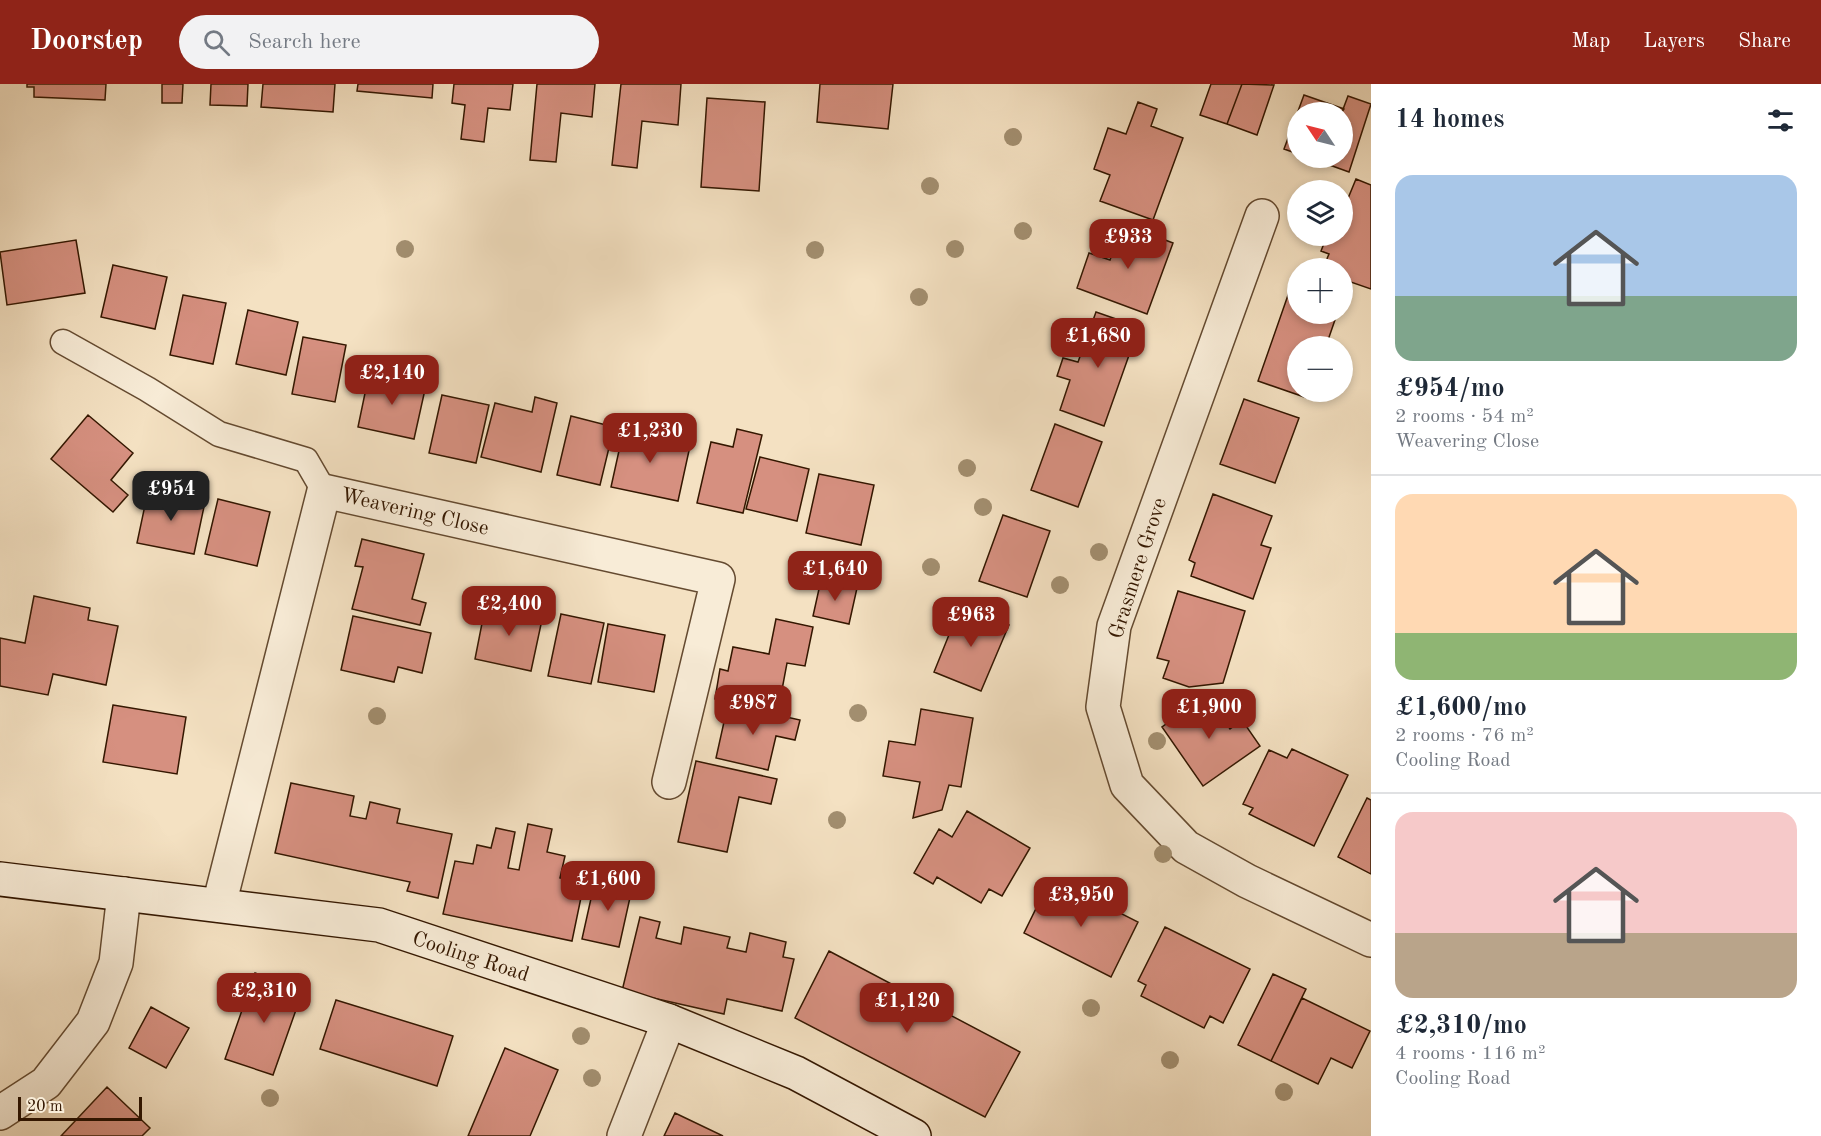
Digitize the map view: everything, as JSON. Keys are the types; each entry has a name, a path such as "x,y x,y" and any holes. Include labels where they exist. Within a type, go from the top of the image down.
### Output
{"street":[{"name":"Grasmere Grove","path":"1262,216 1114,626 1103,707 1127,785 1186,848 1248,881 1371,940"},
{"name":"Weavering Close","path":"219,905 324,491 718,579 669,782"},
{"name":"Cooling Road","path":"0,879 379,925 669,1021 796,1073 914,1136"},
{"path":"0,1113 46,1083 93,1022 116,963 123,894"},
{"path":"624,1136 669,1021"}],"lane":[{"path":"63,342 147,389 219,434 306,460 324,491"}],"building":[{"path":"27,84 106,84 105,100 34,97 34,87 27,87"},
{"path":"162,84 183,84 182,103 162,103"},
{"path":"211,84 248,84 247,106 210,105"},
{"path":"263,84 335,84 333,112 261,107"},
{"path":"358,84 433,84 432,98 357,91"},
{"path":"454,84 513,84 510,110 488,108 484,142 461,139 465,105 452,103"},
{"path":"537,84 595,84 592,117 561,113 556,162 530,160"},
{"path":"621,84 681,84 678,125 642,121 637,168 612,165"},
{"path":"820,84 893,84 888,129 817,122"},
{"path":"1211,84 1242,84 1227,124 1200,115"},
{"path":"1242,84 1274,85 1257,135 1227,124"},
{"path":"1304,95 1324,102 1301,102"},
{"path":"1348,96 1371,104 1353,160 1353,102 1346,102"},
{"path":"707,98 765,102 759,191 701,187"},
{"path":"1138,102 1157,109 1151,126 1183,138 1153,220 1100,201 1110,175 1094,169 1108,128 1126,134"},
{"path":"1338,168 1350,168 1349,172"},
{"path":"1356,179 1371,185 1371,289 1353,283 1353,258 1327,258 1329,254 1321,251 1323,246 1353,246 1353,186"},
{"path":"1123,224 1173,243 1147,314 1077,288 1089,253 1110,260"},
{"path":"76,240 85,293 7,305 0,252"},
{"path":"113,265 167,277 155,329 101,317"},
{"path":"183,295 226,303 213,364 170,355"},
{"path":"1287,298 1287,324 1334,324 1329,336 1287,336 1287,391 1258,381"},
{"path":"248,310 298,322 286,375 236,364"},
{"path":"1096,312 1139,327 1104,426 1060,410 1070,380 1057,376 1063,358 1078,362"},
{"path":"303,337 346,345 335,402 292,394"},
{"path":"369,374 426,385 414,439 358,427"},
{"path":"442,395 489,405 476,463 429,453"},
{"path":"535,397 557,403 541,472 481,457 495,403 532,412"},
{"path":"1244,399 1299,418 1275,483 1220,464"},
{"path":"88,415 133,453 111,480 128,495 113,512 51,459"},
{"path":"571,416 614,427 600,485 557,475"},
{"path":"626,419 645,423 643,435 690,446 678,501 611,487"},
{"path":"1055,424 1102,442 1078,507 1031,490"},
{"path":"737,429 762,435 743,513 697,503 711,442 733,447"},
{"path":"760,457 809,469 797,521 746,509"},
{"path":"819,474 874,485 861,545 806,533"},
{"path":"148,491 205,502 194,554 137,543"},
{"path":"1213,494 1272,516 1261,545 1271,548 1253,599 1191,576 1195,563 1189,560"},
{"path":"218,499 270,512 257,566 205,554"},
{"path":"1003,515 1050,531 1027,597 979,581"},
{"path":"362,539 424,554 412,599 426,603 420,625 352,609 363,567 355,566"},
{"path":"821,580 857,588 849,624 813,616"},
{"path":"1178,591 1245,611 1223,683 1189,687 1163,678 1169,661 1157,658"},
{"path":"34,596 90,608 88,620 118,626 106,685 53,674 48,695 0,686 0,638 25,643"},
{"path":"486,603 543,615 531,671 475,659"},
{"path":"961,605 1009,625 981,691 934,672"},
{"path":"561,614 604,623 591,684 548,676"},
{"path":"353,616 431,633 422,673 398,667 394,682 341,670"},
{"path":"776,619 813,627 805,666 787,663 778,711 715,699 720,669 728,671 733,647 769,654"},
{"path":"608,624 665,635 654,692 598,682"},
{"path":"1207,695 1230,729 1242,720 1260,746 1203,786 1162,727"},
{"path":"728,704 800,720 795,740 776,736 768,770 716,758"},
{"path":"113,705 186,717 177,774 103,762"},
{"path":"921,709 973,718 961,787 949,785 942,810 913,818 920,782 883,776 889,741 915,745"},
{"path":"1292,749 1348,775 1314,846 1249,814 1253,808 1243,804 1269,750 1287,758"},
{"path":"696,761 777,779 771,804 739,797 727,852 678,842"},
{"path":"291,783 354,796 350,816 366,819 370,802 400,809 397,823 452,834 438,898 407,891 410,882 275,853"},
{"path":"1367,798 1371,800 1371,874 1338,857"},
{"path":"967,811 1030,848 1002,896 989,889 981,903 937,877 933,884 914,873 939,829 952,837"},
{"path":"528,824 552,829 547,852 565,856 560,878 584,883 572,941 443,914 455,861 473,864 477,845 491,848 496,828 515,832 508,868 519,870"},
{"path":"596,876 633,884 619,947 582,939"},
{"path":"1051,878 1138,922 1111,977 1024,933"},
{"path":"640,917 660,922 656,938 681,944 684,927 730,937 727,948 746,952 750,933 786,942 783,957 794,959 782,1011 727,999 724,1014 622,991"},
{"path":"1165,927 1250,969 1223,1023 1210,1016 1204,1028 1141,996 1146,985 1138,981"},
{"path":"829,951 1020,1052 985,1117 795,1018"},
{"path":"255,973 303,990 273,1075 225,1059"},
{"path":"1273,974 1306,989 1271,1061 1238,1045"},
{"path":"1302,998 1370,1031 1352,1068 1331,1058 1318,1084 1271,1061"},
{"path":"336,1000 453,1036 437,1086 320,1049"},
{"path":"151,1007 189,1028 166,1068 129,1048"},
{"path":"505,1048 558,1070 530,1136 468,1136"},
{"path":"107,1087 150,1128 142,1136 61,1136"},
{"path":"675,1113 723,1136 664,1136"}]}
